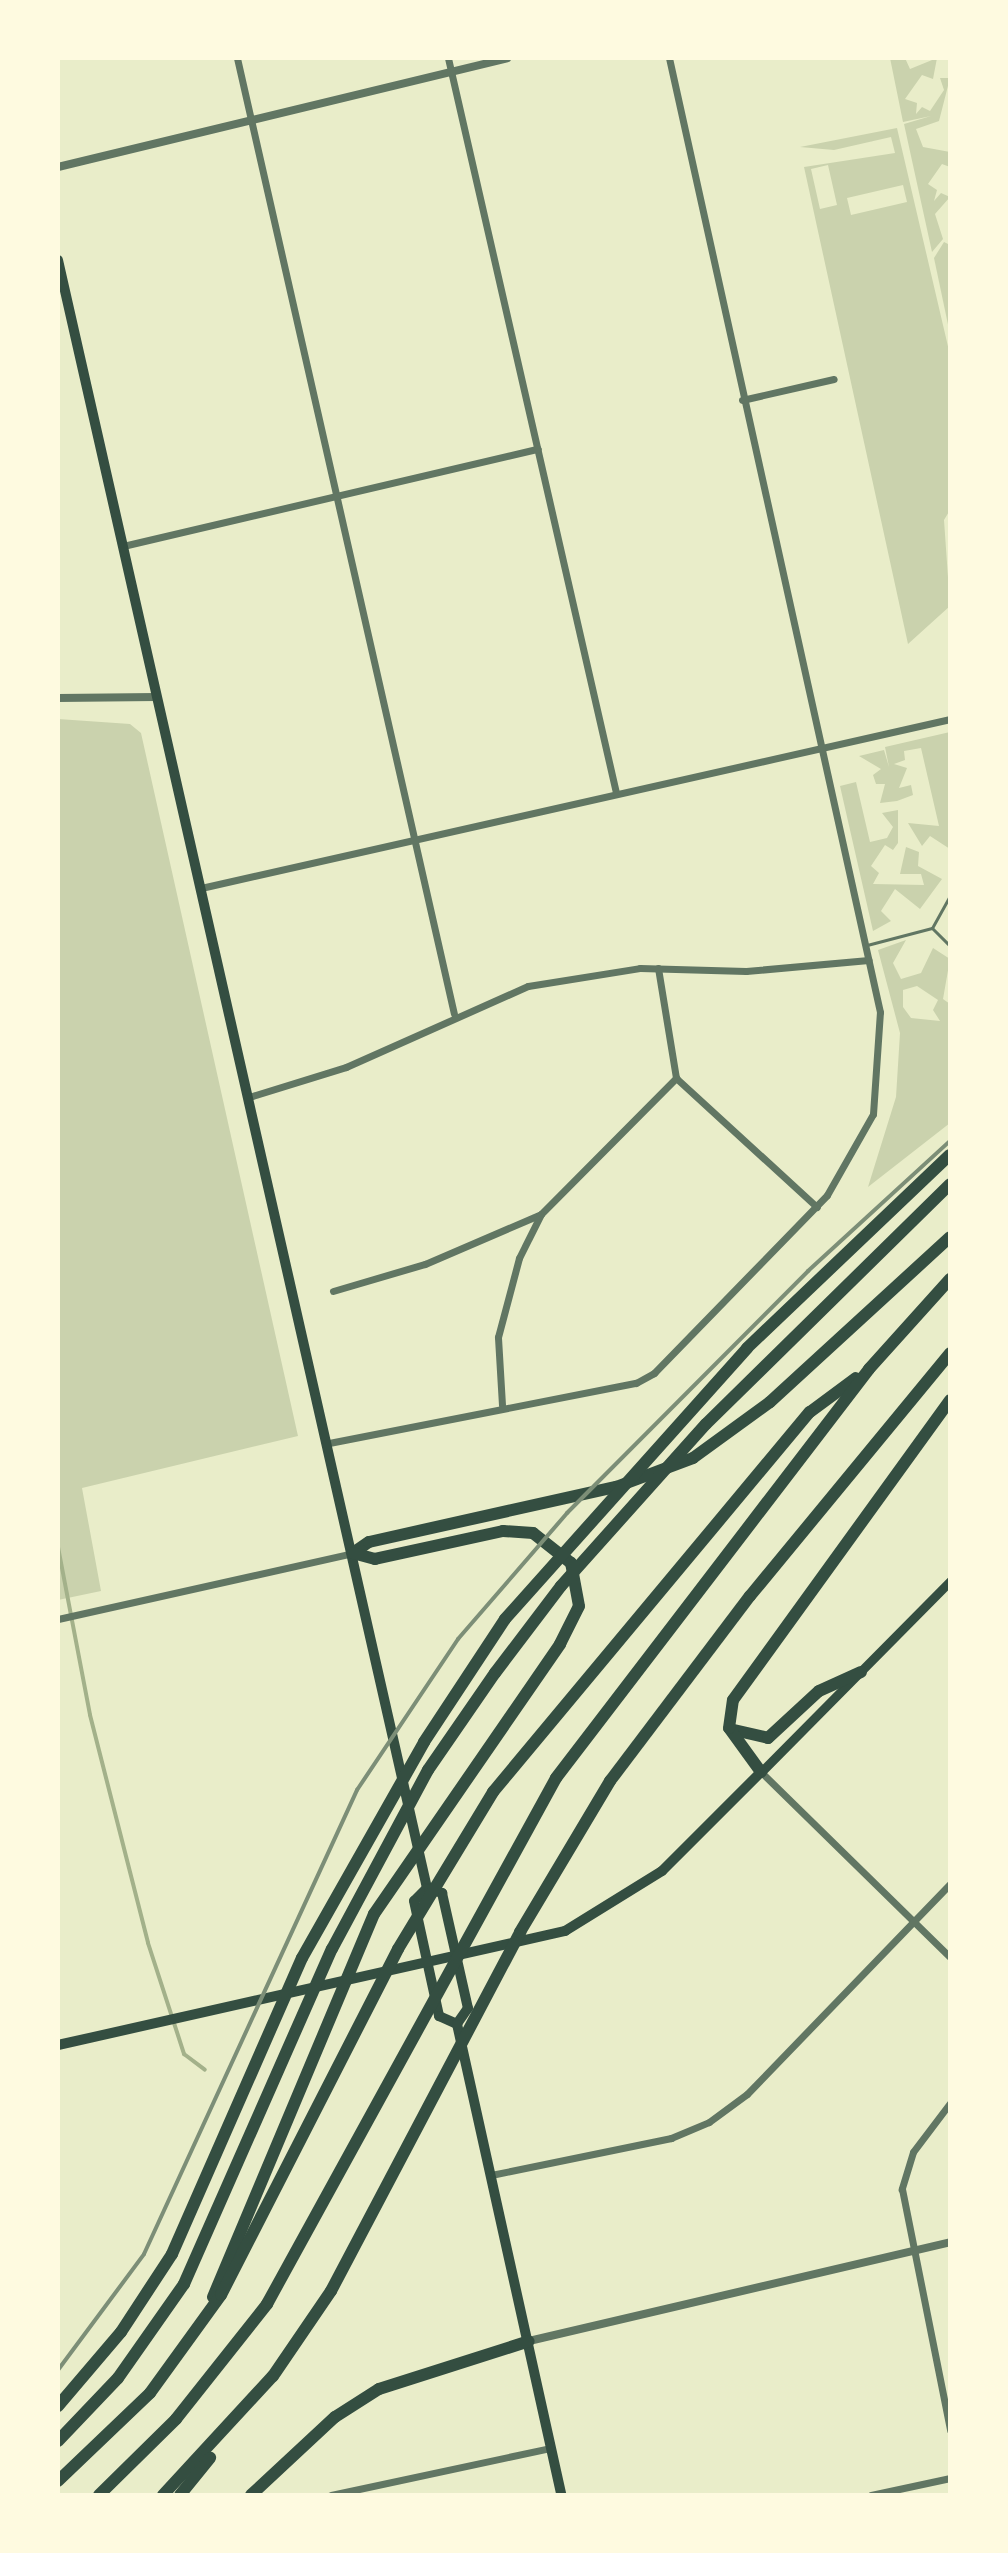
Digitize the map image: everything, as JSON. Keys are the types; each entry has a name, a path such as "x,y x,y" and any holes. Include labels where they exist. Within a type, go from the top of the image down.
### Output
{"highway":[{"path":"58,2406 121,2332 172,2254 302,1958 432,1729 505,1619 747,1348 950,1155"},
{"path":"58,2441 118,2378 184,2284 332,1949 428,1770 502,1662 604,1535 748,1379 950,1184"},
{"path":"353,1553 369,1542 655,1475 729,1435 950,1237"},
{"path":"99,2495 176,2419 267,2304 556,1778 869,1369 950,1279"},
{"path":"180,2495 273,2376 353,2252 520,1932 610,1781 750,1596 950,1353"},
{"path":"58,2481 150,2393 199,2329 398,1949 493,1792 810,1412 869,1369"},
{"path":"727,1717 950,1400"},
{"path":"199,2329 374,1914 560,1644 576,1614 579,1586 553,1543 503,1531 375,1559 353,1553"},
{"path":"727,1717 744,1738 768,1738 819,1691 861,1672"},
{"path":"727,1717 761,1772"},
{"path":"251,2495 367,2395 432,2368 529,2341"},
{"path":"163,2495 273,2376"}],"main road":[{"path":"58,260 329,1443 427,1888"},
{"path":"58,2045 455,1959 557,1933 662,1871 950,1581"},
{"path":"427,1888 442,1893 468,2008 457,2024 561,2495"},
{"path":"427,1888 414,1901 439,2016 457,2024"}],"street":[{"path":"237,58 454,1014"},
{"path":"448,58 616,793"},
{"path":"58,167 507,58"},
{"path":"329,1443 502,1405 636,1383 654,1373 817,1207 873,1114 883,1041 869,960 742,400 669,58"},
{"path":"742,400 834,379"},
{"path":"123,546 538,449"},
{"path":"58,698 156,697"},
{"path":"201,888 950,719"},
{"path":"249,1097 346,1067 454,1014 528,986 658,968 794,970 869,960"},
{"path":"658,968 676,1078 817,1207"},
{"path":"502,1405 498,1337 519,1258 541,1214 676,1078"},
{"path":"333,1291 425,1264 541,1214"},
{"path":"58,1619 353,1553"},
{"path":"761,1772 950,1957"},
{"path":"491,2175 671,2138 709,2122 747,2094 950,1884"},
{"path":"950,2103 926,2128 906,2170 903,2207 950,2430"},
{"path":"529,2341 950,2242"},
{"path":"331,2495 551,2448"},
{"path":"871,2495 950,2478"}],"lane":[{"path":"865,945 932,928 950,895"},
{"path":"932,928 950,946"}],"green space":[{"path":"890,58 905,58 910,69 937,58 933,79 922,75 905,99 917,103 916,114 922,107 930,111 944,90 940,78 950,78 939,121 916,129 923,147 950,152 950,167 942,164 928,184 937,190 934,201 941,193 950,197 935,214 943,239 932,252 904,124 931,116 903,122"},
{"path":"897,128 950,355 950,510 944,520 950,606 908,644 804,167 895,153 891,137 834,150 800,147","holes":["828,165 837,205 820,209 811,169","903,185 907,202 851,215 847,198"]},
{"path":"944,242 950,245 950,334 934,258"},
{"path":"58,719 130,724 141,733 298,1436 82,1488 101,1591 58,1600"},
{"path":"950,732 950,849 930,836 922,846 908,823 939,826 921,748 904,751 905,760 894,764 907,768 899,788 911,785 913,795 897,801 880,803 885,784 876,784 873,775 881,769 859,756 884,750 889,767 885,747"},
{"path":"856,782 870,842 887,838 893,827 882,813 898,810 898,843 893,850 885,845 871,866 879,873 873,884 924,885 921,874 900,874 906,847 919,852 918,866 942,879 920,909 895,889 881,911 891,921 873,931 840,786"},
{"path":"906,940 893,963 901,979 921,973 933,948 950,959 943,999 950,1004 950,1123 868,1187 896,1097 900,1033 878,950","holes":["917,986 938,1000 933,1010 940,1021 911,1018 903,1007 903,990"]}],"waterway":[{"path":"58,1547 90,1715 148,1943 184,2054 205,2070"}],"railway":[{"path":"58,2370 144,2254 357,1790 458,1639 567,1513 808,1271 950,1141"}]}
